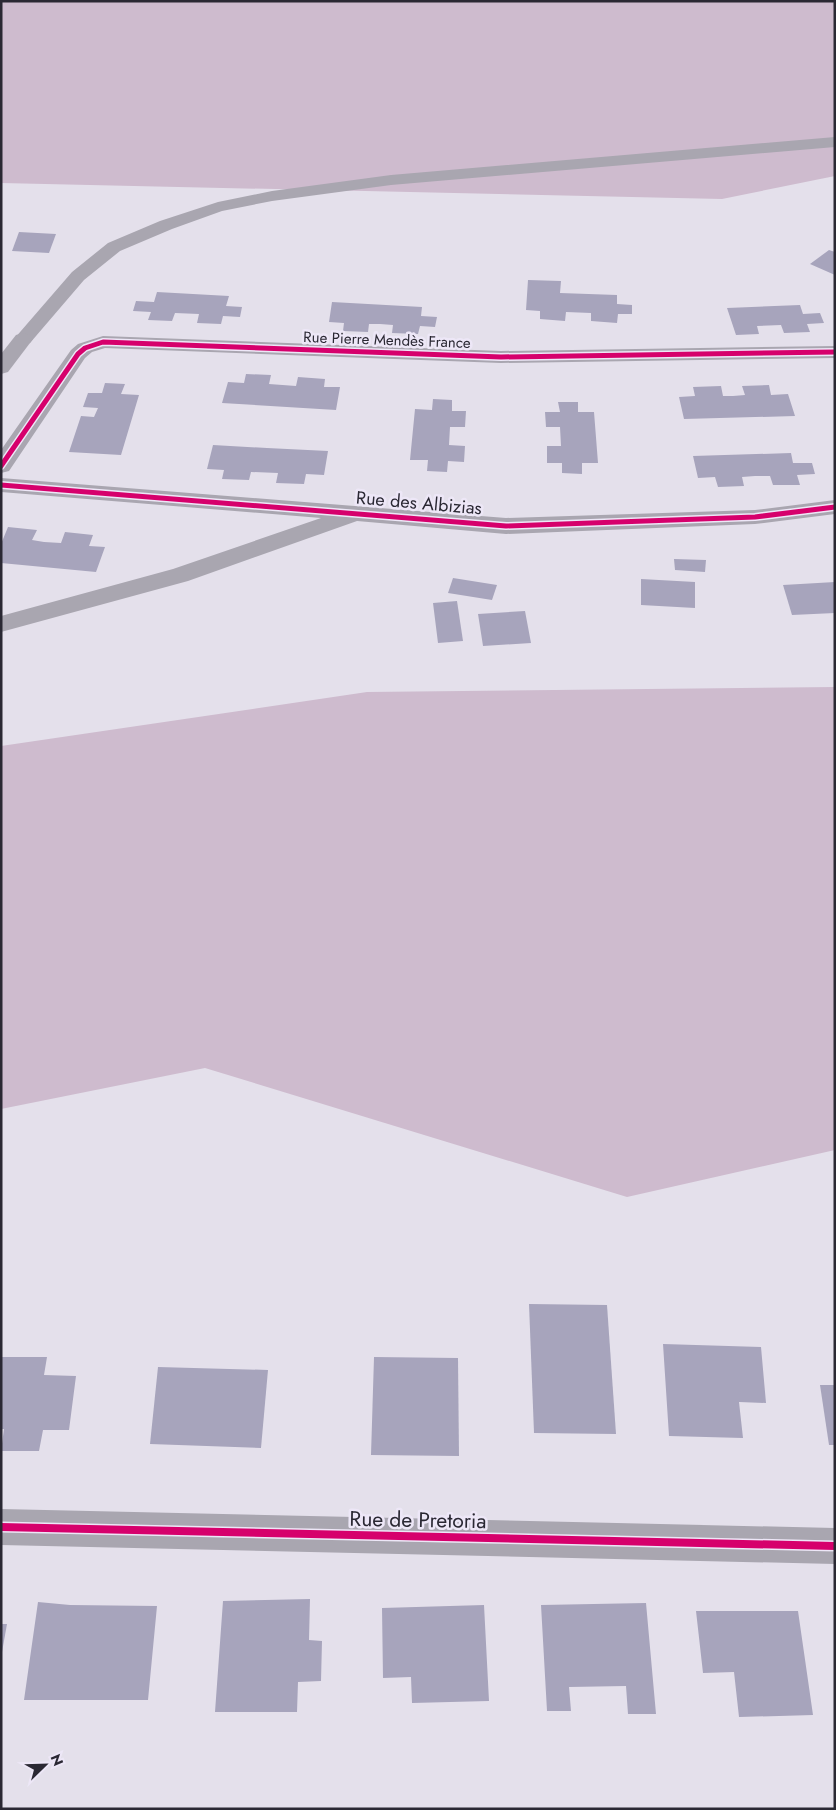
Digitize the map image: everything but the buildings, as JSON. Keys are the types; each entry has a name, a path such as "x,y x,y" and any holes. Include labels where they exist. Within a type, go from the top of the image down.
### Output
{"street":[{"path":"1,368 23,339"},
{"name":"Rue Pierre Mendès France","path":"1,466 78,354 85,348 103,342 501,357 835,352"},
{"name":"Rue des Albizias","path":"1,485 506,526 755,517 835,507"},
{"path":"1,624 180,575 357,513"},
{"name":"Rue de Pretoria","path":"1,1527 835,1546"}],"lane":[{"path":"23,339 78,276 114,247 166,225 218,207 272,196 391,180 835,142"}],"shaded area":[{"path":"1,1 835,1 835,176 722,199 1,183"},
{"path":"835,687 835,1150 627,1197 205,1068 1,1109 1,746 367,692"}],"cycle path":[{"path":"1,466 78,354 85,348 103,342 501,357 835,352"},
{"path":"1,485 506,526 755,517 835,507"},
{"path":"1,1527 835,1546"}]}
